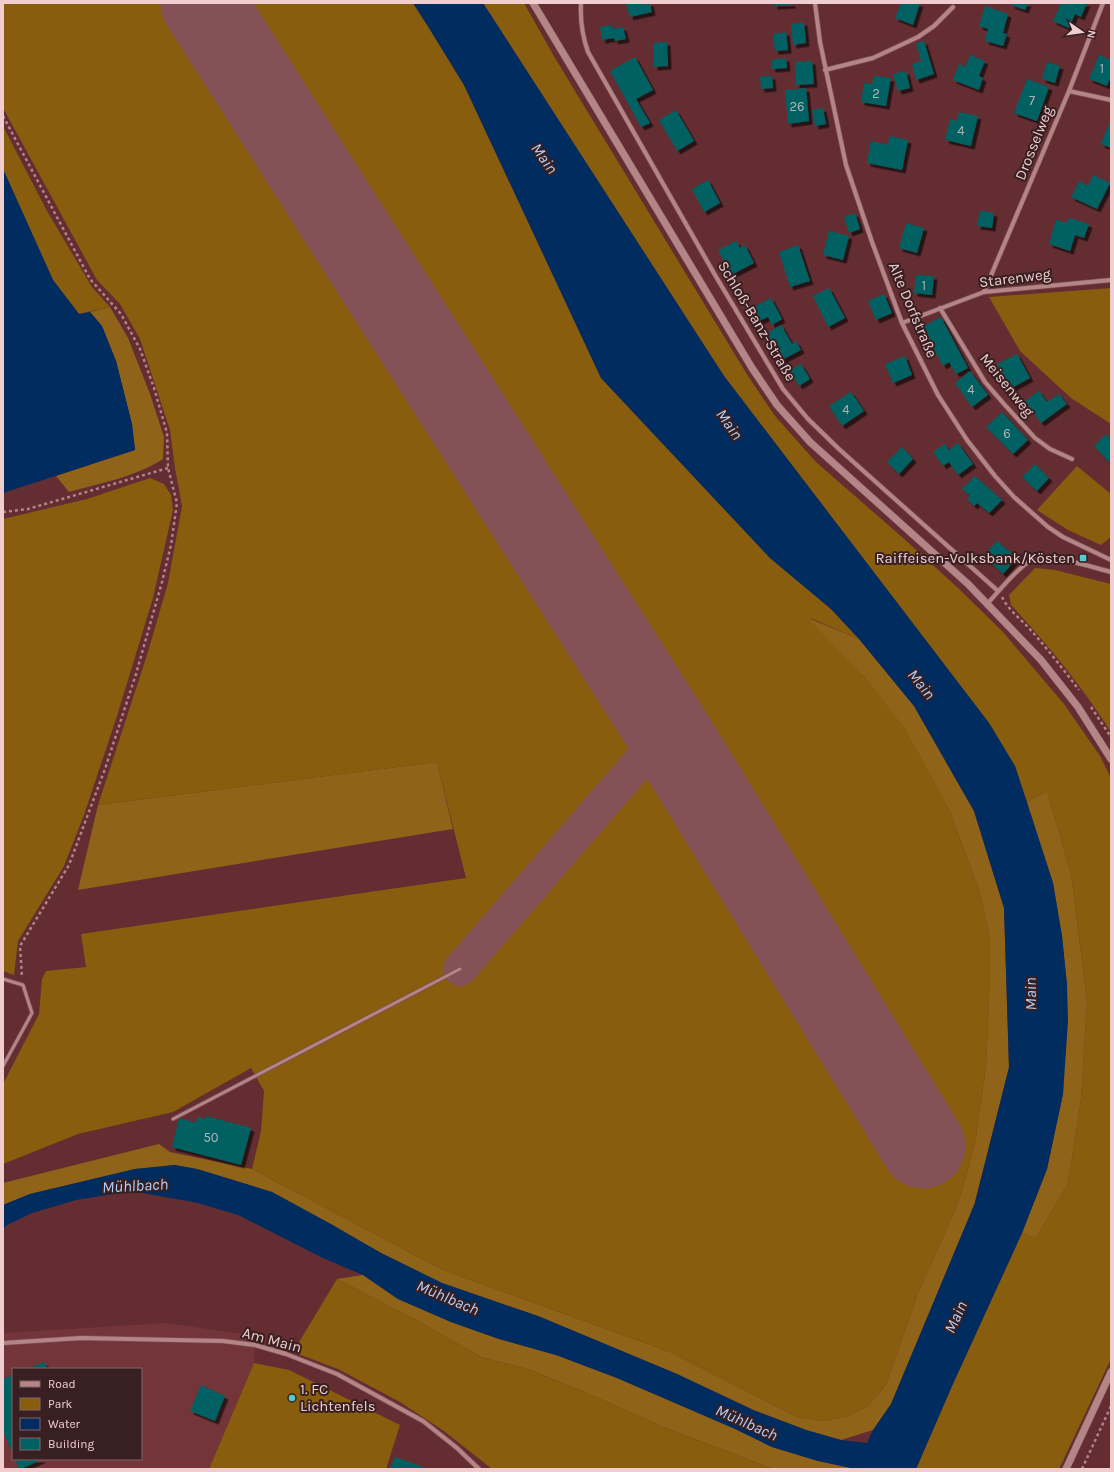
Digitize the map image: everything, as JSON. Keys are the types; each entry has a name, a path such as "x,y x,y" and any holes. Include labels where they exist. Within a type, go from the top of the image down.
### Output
{"street":[{"path":"533,3 752,368 777,405 794,425 826,457 988,603 1041,660 1078,707 1111,759"},
{"name":"Schloß-Banz-Straße","path":"581,3 580,22 583,38 588,52 715,275 783,389 808,419 840,450 998,592"},
{"name":"Alte Dorfstraße","path":"815,3 825,70 846,165 872,242 902,323 938,395 967,440 995,476 1014,497 1048,527 1063,537 1111,560"},
{"name":"Drosselweg","path":"984,292 1069,91 1103,3"},
{"path":"825,70 873,58 918,37 934,26 953,7"},
{"path":"1069,91 1111,100"},
{"name":"Starenweg","path":"902,323 984,292 1111,280"},
{"name":"Meisenweg","path":"940,308 985,382 1035,438 1050,449 1072,459"},
{"path":"988,603 1028,563 1040,558 1074,563 1111,572"},
{"name":"Am Main","path":"3,1343 81,1338 223,1341 255,1345 286,1354 337,1374 423,1421 457,1448 479,1469"},
{"path":"1066,1469 1111,1372"}],"lane":[{"path":"173,1118 460,969"},
{"path":"3,979 23,986 32,1013 3,1066"}],"path":[{"path":"3,116 90,279 121,314 140,349 154,388 167,433 168,468 178,503 171,545 138,666 105,769 69,865 20,946 23,986"},
{"path":"3,512 28,509 168,468"},
{"path":"1082,1469 1111,1406"}],"shaded area":[{"path":"110,307 128,338 150,394 164,437 163,459 129,475 69,492 56,476 135,450 132,424 116,361 102,326 90,312"},
{"path":"808,618 859,639 914,706 974,811 1004,908 1009,1068 974,1205 891,1404 873,1430 841,1440 806,1430 754,1410 677,1374 538,1316 442,1283 381,1253 272,1192 197,1169 174,1165 135,1169 30,1194 3,1205 3,1183 159,1144 170,1152 252,1169 443,1270 670,1352 797,1417 824,1421 848,1416 868,1406 886,1385 919,1291 959,1201 975,1143 986,1066 990,974 989,932 979,890 950,812 906,730 866,679"},
{"path":"437,762 453,829 78,890 98,805"},
{"path":"1047,791 1071,874 1087,1001 1081,1099 1068,1183 1036,1238 1022,1233 1047,1169 1063,1094 1067,985 1062,936 1053,883 1027,802"},
{"path":"363,1275 398,1299 451,1322 499,1339 556,1355 617,1378 733,1428 772,1447 818,1461 855,1468 773,1469 666,1428 531,1370 481,1357 420,1322 337,1279"},
{"path":"166,1323 256,1336 254,1363 209,1469 5,1469 3,1463 3,1333"}],"green space":[{"path":"3,3 413,3 464,85 601,378 770,558 831,609 859,639 810,618 866,679 906,729 950,812 979,890 989,932 990,974 986,1066 975,1143 959,1201 919,1291 886,1385 868,1406 848,1416 824,1421 797,1417 670,1352 443,1270 252,1169 261,1131 264,1091 251,1068 173,1112 78,1134 3,1164 3,1084 39,1014 42,979 46,971 86,967 81,934 466,878 437,762 98,805 147,655 168,583 182,506 170,430 140,339 120,304 97,280 3,108"},
{"path":"483,3 524,3 555,58 748,376 775,416 816,462 902,537 957,587 1002,631 1064,704 1100,756 1111,778 1111,1359 1059,1469 916,1469 1022,1233 1036,1238 1068,1183 1081,1099 1087,1001 1071,874 1047,791 1027,802 1015,766 989,723 724,376"},
{"path":"3,126 47,211 92,287 110,307 79,314 53,280 3,169"},
{"path":"1111,288 1111,424 1071,398 1020,351 989,297"},
{"path":"1077,466 1111,494 1111,537 1101,545 1068,530 1037,510"},
{"path":"150,478 164,484 171,495 173,510 153,598 117,716 84,815 64,866 18,941 14,975 3,971 3,519 87,499"},
{"path":"1035,568 1055,570 1111,584 1111,732 1064,666 1011,605 1009,595"},
{"path":"337,1279 420,1322 481,1357 531,1370 666,1428 773,1469 492,1469 444,1431 400,1402 338,1369 293,1352"},
{"name":"1. FC Lichtenfels","path":"254,1363 289,1370 400,1425 386,1469 209,1469"}],"water":[{"path":"413,3 483,3 724,376 989,723 1015,766 1053,883 1062,936 1067,985 1068,1021 1063,1094 1047,1169 1022,1233 916,1469 855,1469 818,1461 772,1447 733,1428 617,1378 556,1355 499,1339 451,1322 398,1299 363,1275 323,1258 238,1215 198,1203 143,1193 125,1192 76,1200 32,1213 7,1225 3,1229 3,1205 30,1194 135,1169 175,1165 197,1169 272,1192 381,1253 442,1283 538,1316 677,1374 755,1411 806,1430 841,1440 867,1443 873,1430 891,1404 975,1203 1009,1067 1004,908 974,811 914,706 859,639 831,609 770,558 601,378 464,85"},
{"path":"3,169 53,280 79,314 90,312 102,326 116,361 132,424 135,450 3,493"}],"building":[{"path":"626,3 650,3 652,12 630,17"},
{"path":"774,3 792,3 792,5 774,6"},
{"path":"901,3 920,3 913,25 895,18"},
{"path":"1012,3 1028,3 1025,10 1011,5"},
{"path":"1061,3 1087,3 1081,17 1075,14 1069,28 1053,21"},
{"path":"985,6 1008,14 1003,33 1007,34 1003,46 985,41 988,29 979,26"},
{"path":"804,22 806,43 793,45 791,24"},
{"path":"612,25 613,29 623,27 626,39 615,41 614,38 602,40 600,27"},
{"path":"786,32 788,50 775,51 773,34"},
{"path":"924,41 934,74 916,80 912,64 921,61 916,43"},
{"path":"667,42 668,66 654,67 654,43"},
{"path":"970,55 985,61 979,76 983,78 979,90 953,80 959,64 965,67"},
{"path":"1099,55 1111,60 1111,76 1107,86 1089,79"},
{"path":"635,57 653,90 636,99 650,123 641,127 610,71"},
{"path":"786,58 787,68 772,69 771,60"},
{"path":"812,61 814,84 796,85 795,62"},
{"path":"1047,62 1060,66 1055,83 1042,79"},
{"path":"906,71 910,88 898,91 893,74"},
{"path":"772,76 773,88 761,89 760,77"},
{"path":"874,76 891,78 886,106 861,102 864,83 872,84"},
{"path":"1027,79 1049,87 1037,121 1014,113"},
{"path":"806,88 809,121 788,124 785,90"},
{"path":"823,108 826,124 815,126 812,110"},
{"path":"676,110 694,141 677,151 659,120"},
{"path":"959,112 978,116 971,146 945,140 950,119 957,121"},
{"path":"1111,119 1111,148 1101,144"},
{"path":"889,136 908,140 902,170 867,163 871,141 888,145"},
{"path":"1093,175 1110,183 1097,209 1071,197 1079,181 1088,186"},
{"path":"708,180 720,203 704,212 692,189"},
{"path":"980,211 994,213 992,228 977,226"},
{"path":"855,213 860,229 849,233 844,217"},
{"path":"1069,218 1089,224 1084,238 1075,235 1070,251 1049,244 1056,220 1067,223"},
{"path":"906,223 924,228 917,253 899,248"},
{"path":"829,231 849,236 843,260 823,255"},
{"path":"736,241 740,248 745,245 754,263 731,275 718,250"},
{"path":"798,245 810,281 790,287 779,252"},
{"path":"916,275 934,276 932,295 914,293"},
{"path":"829,288 845,318 828,327 813,296"},
{"path":"884,294 892,313 876,320 868,301"},
{"path":"771,298 782,319 772,325 768,317 759,321 752,308"},
{"path":"941,317 968,368 956,374 949,362 943,366 922,327"},
{"path":"781,325 792,344 796,341 801,350 782,360 767,333"},
{"path":"1017,354 1030,378 1010,389 997,364"},
{"path":"905,356 912,375 893,383 885,364"},
{"path":"801,364 810,379 799,386 790,370"},
{"path":"970,371 988,395 972,407 955,383"},
{"path":"1039,391 1047,402 1059,394 1067,404 1041,423 1025,401"},
{"path":"851,392 864,411 842,426 829,406"},
{"path":"1002,412 1028,440 1013,454 986,427"},
{"path":"1106,434 1111,440 1111,460 1109,462 1094,446"},
{"path":"958,443 973,464 958,475 949,462 943,466 933,452 945,444 949,450"},
{"path":"902,447 913,459 899,474 887,462"},
{"path":"1035,464 1049,478 1037,491 1022,477"},
{"path":"975,476 1002,500 989,513 977,503 974,506 967,499 970,496 962,489"},
{"path":"997,541 1017,558 1003,574 983,556"},
{"path":"206,1116 251,1128 241,1165 172,1147 179,1118 196,1123 197,1117 205,1119"},
{"path":"44,1362 47,1368 29,1368"},
{"path":"12,1375 12,1453 3,1431 3,1379"},
{"path":"201,1385 225,1396 215,1421 190,1411"},
{"path":"395,1457 428,1469 390,1469"},
{"path":"15,1460 41,1460 21,1469 19,1469"}],"taxiway":[{"path":"460,969 667,730"}],"runway":[{"path":"203,3 667,730 923,1146"}],"place":[{"name":"Raiffeisen-Volksbank/Kösten","path":"1083,558"},
{"name":"1. FC Lichtenfels","path":"292,1398"}],"water label":[{"name":"Main","path":"545,158"},
{"name":"Main","path":"730,424"},
{"name":"Main","path":"922,684"},
{"name":"Main","path":"1030,994"},
{"name":"Mühlbach","path":"135,1185"},
{"name":"Mühlbach","path":"448,1297"},
{"name":"Main","path":"955,1317"},
{"name":"Mühlbach","path":"747,1422"}]}
